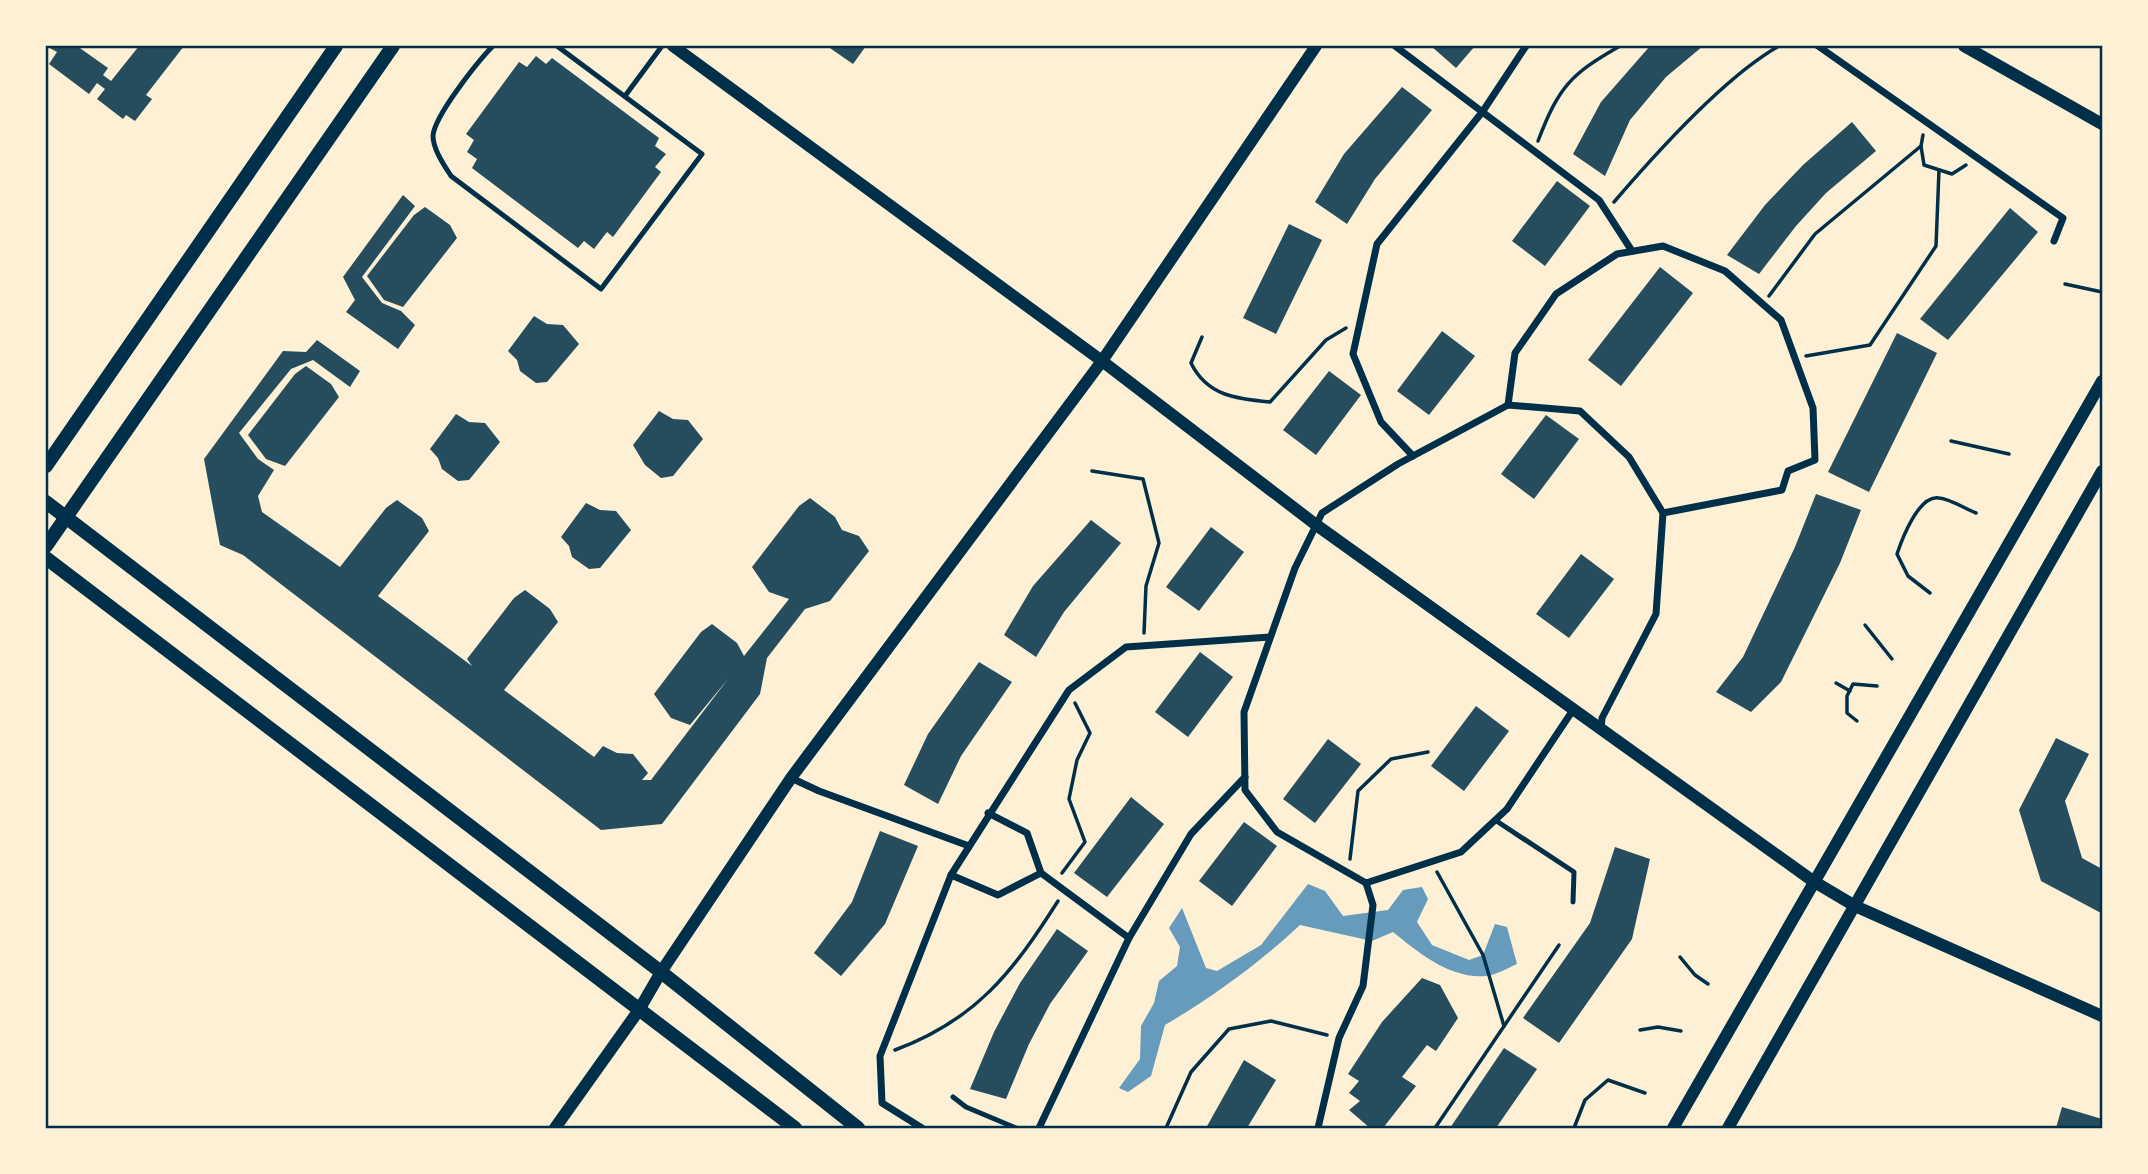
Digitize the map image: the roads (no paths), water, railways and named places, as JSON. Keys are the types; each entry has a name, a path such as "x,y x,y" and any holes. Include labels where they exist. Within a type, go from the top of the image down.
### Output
{"main road":[{"path":"46,466 337,46"},
{"path":"46,547 394,46"},
{"path":"46,502 661,972 858,1129"},
{"path":"46,558 795,1129"}],"street":[{"path":"673,46 1101,361 1315,524 1814,881 1855,906 2102,1016"},
{"path":"555,1129 639,1010 661,972 791,778 1101,361 1316,46"},
{"path":"1395,46 1599,200 1632,251"},
{"path":"1413,456 1381,422 1353,354 1377,244 1483,111 1526,46"},
{"path":"1818,46 2063,218 2054,241"},
{"path":"1964,46 2102,124"},
{"path":"1508,405 1515,353 1556,294 1617,254 1663,246 1726,271 1781,320 1813,408 1815,460 1788,471 1782,490 1663,513"},
{"path":"1673,1129 2102,382"},
{"path":"1318,1129 1339,1038 1363,985 1370,947 1373,905 1366,883 1277,832 1245,790 1244,712 1295,568 1322,513 1413,456 1508,405 1580,411 1629,457 1663,513 1656,614 1602,718 1601,731"},
{"path":"1728,1129 2102,471"},
{"path":"922,1129 882,1102 880,1056 951,875 988,813 1069,691 1126,647 1270,637"},
{"path":"1366,883 1461,852 1507,809 1573,710"},
{"path":"1039,1129 1129,938 1191,834 1245,777"},
{"path":"791,778 819,791 969,846"},
{"path":"988,813 1027,833 1041,873 1129,938"},
{"path":"951,875 998,895 1041,873"}],"lane":[{"path":"494,46 441,115 433,136 439,156 451,176 601,289 702,154 557,46"},
{"path":"625,96 662,46"},
{"path":"1495,820 1574,872 1573,902"},
{"path":"953,1097 966,1107 1016,1129"}],"water":[{"path":"1308,884 1325,891 1343,916 1388,910 1403,890 1422,887 1428,899 1417,922 1432,945 1469,960 1483,955 1495,924 1507,927 1517,964 1498,973 1473,976 1436,963 1393,932 1372,941 1300,925 1235,979 1165,1025 1151,1076 1128,1092 1119,1088 1140,1059 1141,1026 1154,1003 1159,981 1177,966 1180,947 1169,928 1182,908 1206,968 1217,971 1261,945"}]}
